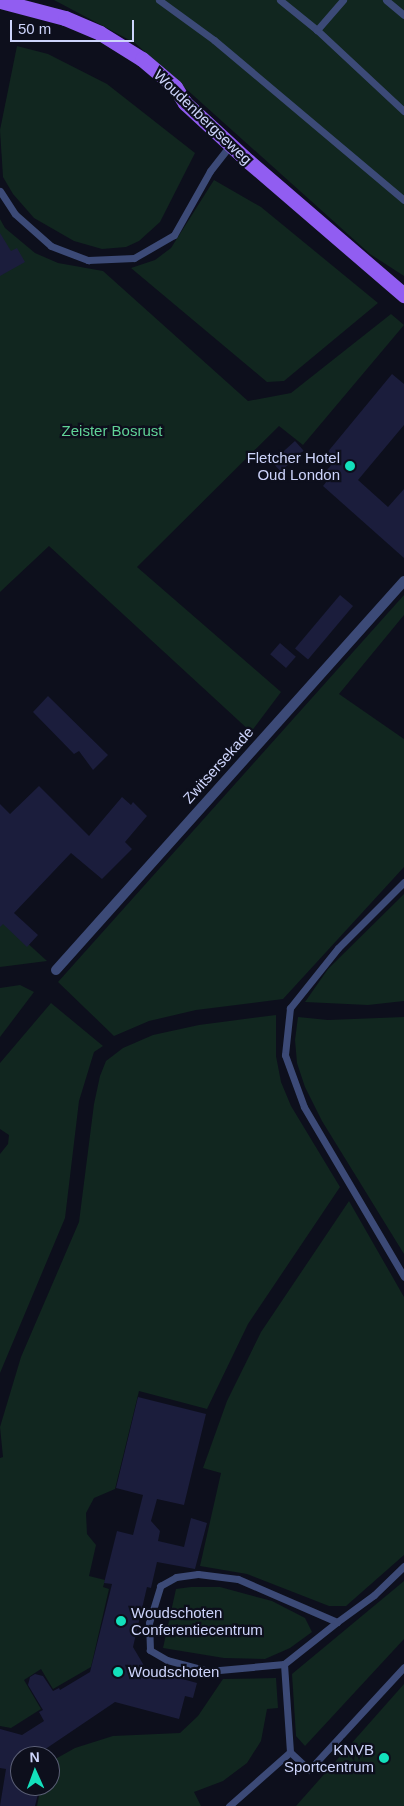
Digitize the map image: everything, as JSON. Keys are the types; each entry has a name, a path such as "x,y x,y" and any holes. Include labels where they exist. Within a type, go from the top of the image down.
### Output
{"main road":[{"name":"Woudenbergseweg","path":"0,1 65,18 118,43 175,87 185,103 230,145 404,295"},
{"path":"0,10 55,25 94,41 185,103"}],"street":[{"name":"Zwitsersekade","path":"56,970 404,582"}],"lane":[{"path":"159,0 214,40 404,200"},
{"path":"280,0 317,30 404,111"},
{"path":"317,30 343,0"},
{"path":"386,0 404,15"},
{"path":"0,191 15,214 50,246 88,260 134,258 174,235 210,171 230,145"},
{"path":"404,882 338,948 290,1008 285,1055 304,1107 404,1277"},
{"path":"337,1622 238,1579 198,1574 176,1577 160,1586 149,1623 150,1650 167,1660 208,1672 284,1664 374,1595 404,1566"},
{"path":"284,1664 290,1752 309,1770 404,1667"},
{"path":"228,1806 290,1752"}],"green space":[{"path":"54,0 404,0 404,276 370,254 135,43"},
{"path":"17,46 48,54 107,84 195,153 160,222 139,241 126,247 102,249 74,241 34,218 13,194 3,177 0,130"},
{"path":"214,180 261,207 378,303 284,381 267,382 131,268 155,260 171,248"},
{"name":"Zeister Bosrust","path":"0,219 5,228 35,253 58,263 103,271 248,401 291,393 391,314 404,325 303,445 279,426 137,567 281,692 251,732 49,546 0,592"},
{"path":"404,595 404,615 339,694 404,739 404,867 283,999 196,1010 149,1021 114,1036 58,982"},
{"path":"404,894 404,1001 368,1005 305,1002 328,969"},
{"path":"0,918 47,961 0,967"},
{"path":"20,985 34,992 0,1037 0,988"},
{"path":"51,1003 103,1046 94,1052 79,1101 65,1218 0,1373 0,1154 8,1144 9,1135 0,1129 0,1063"},
{"path":"276,1015 276,1056 281,1082 291,1106 340,1187 248,1324 207,1409 139,1391 115,1489 94,1498 86,1513 87,1534 96,1545 89,1576 105,1580 103,1587 109,1589 91,1667 53,1689 41,1669 24,1680 41,1709 11,1728 0,1726 0,1458 3,1457 0,1427 21,1357 79,1222 94,1104 100,1076 106,1061 123,1048 153,1035 199,1025"},
{"path":"298,1017 328,1020 404,1017 404,1254 322,1121 305,1087 297,1063 295,1040"},
{"path":"349,1201 404,1297 404,1555 346,1606 329,1606 247,1574 200,1566 221,1473 203,1468 227,1401 261,1332"},
{"path":"404,1581 404,1639 305,1746 296,1736 292,1674"},
{"path":"220,1587 272,1601 305,1618 312,1632 290,1648 265,1659 224,1658 163,1648 176,1589"},
{"path":"276,1678 278,1708 267,1709 261,1741 247,1763 223,1781 194,1792 201,1806 37,1806 39,1796 60,1796 60,1756 75,1748 113,1736 180,1733 198,1716 223,1679"},
{"path":"404,1684 404,1806 296,1806"}],"building":[{"path":"0,233 11,251 17,248 25,262 0,276"},
{"name":"Fletcher Hotel Oud London","path":"392,374 404,384 404,425 358,480 388,507 404,489 404,558 323,486 331,476 326,471 335,461 326,454"},
{"path":"295,441 304,451 281,471 272,462"},
{"path":"340,595 353,606 308,660 295,649"},
{"path":"280,643 296,657 286,668 270,654"},
{"path":"48,696 108,755 93,770 79,751 74,754 33,712"},
{"path":"39,786 89,836 122,797 131,805 133,802 147,816 125,842 132,849 102,879 71,853 14,913 38,935 27,947 3,924 0,927 0,804 10,814"},
{"path":"138,1397 206,1414 184,1505 157,1499 151,1521 160,1531 158,1541 184,1547 191,1518 207,1523 195,1569 157,1562 151,1588 147,1587 133,1647 146,1669 197,1683 193,1698 185,1696 179,1719 115,1702 50,1746 10,1746 10,1796 38,1796 35,1806 0,1806 6,1769 0,1768 0,1729 22,1735 44,1721 39,1712 43,1710 28,1685 30,1677 35,1674 43,1676 53,1691 59,1688 60,1690 90,1672 112,1584 104,1583 117,1531 133,1535 143,1495 116,1488"}],"place":[{"name":"Fletcher Hotel Oud London","path":"350,466"},
{"name":"Woudschoten Conferentiecentrum","path":"121,1621"},
{"name":"Woudschoten","path":"118,1672"},
{"name":"KNVB Sportcentrum","path":"384,1758"}]}
